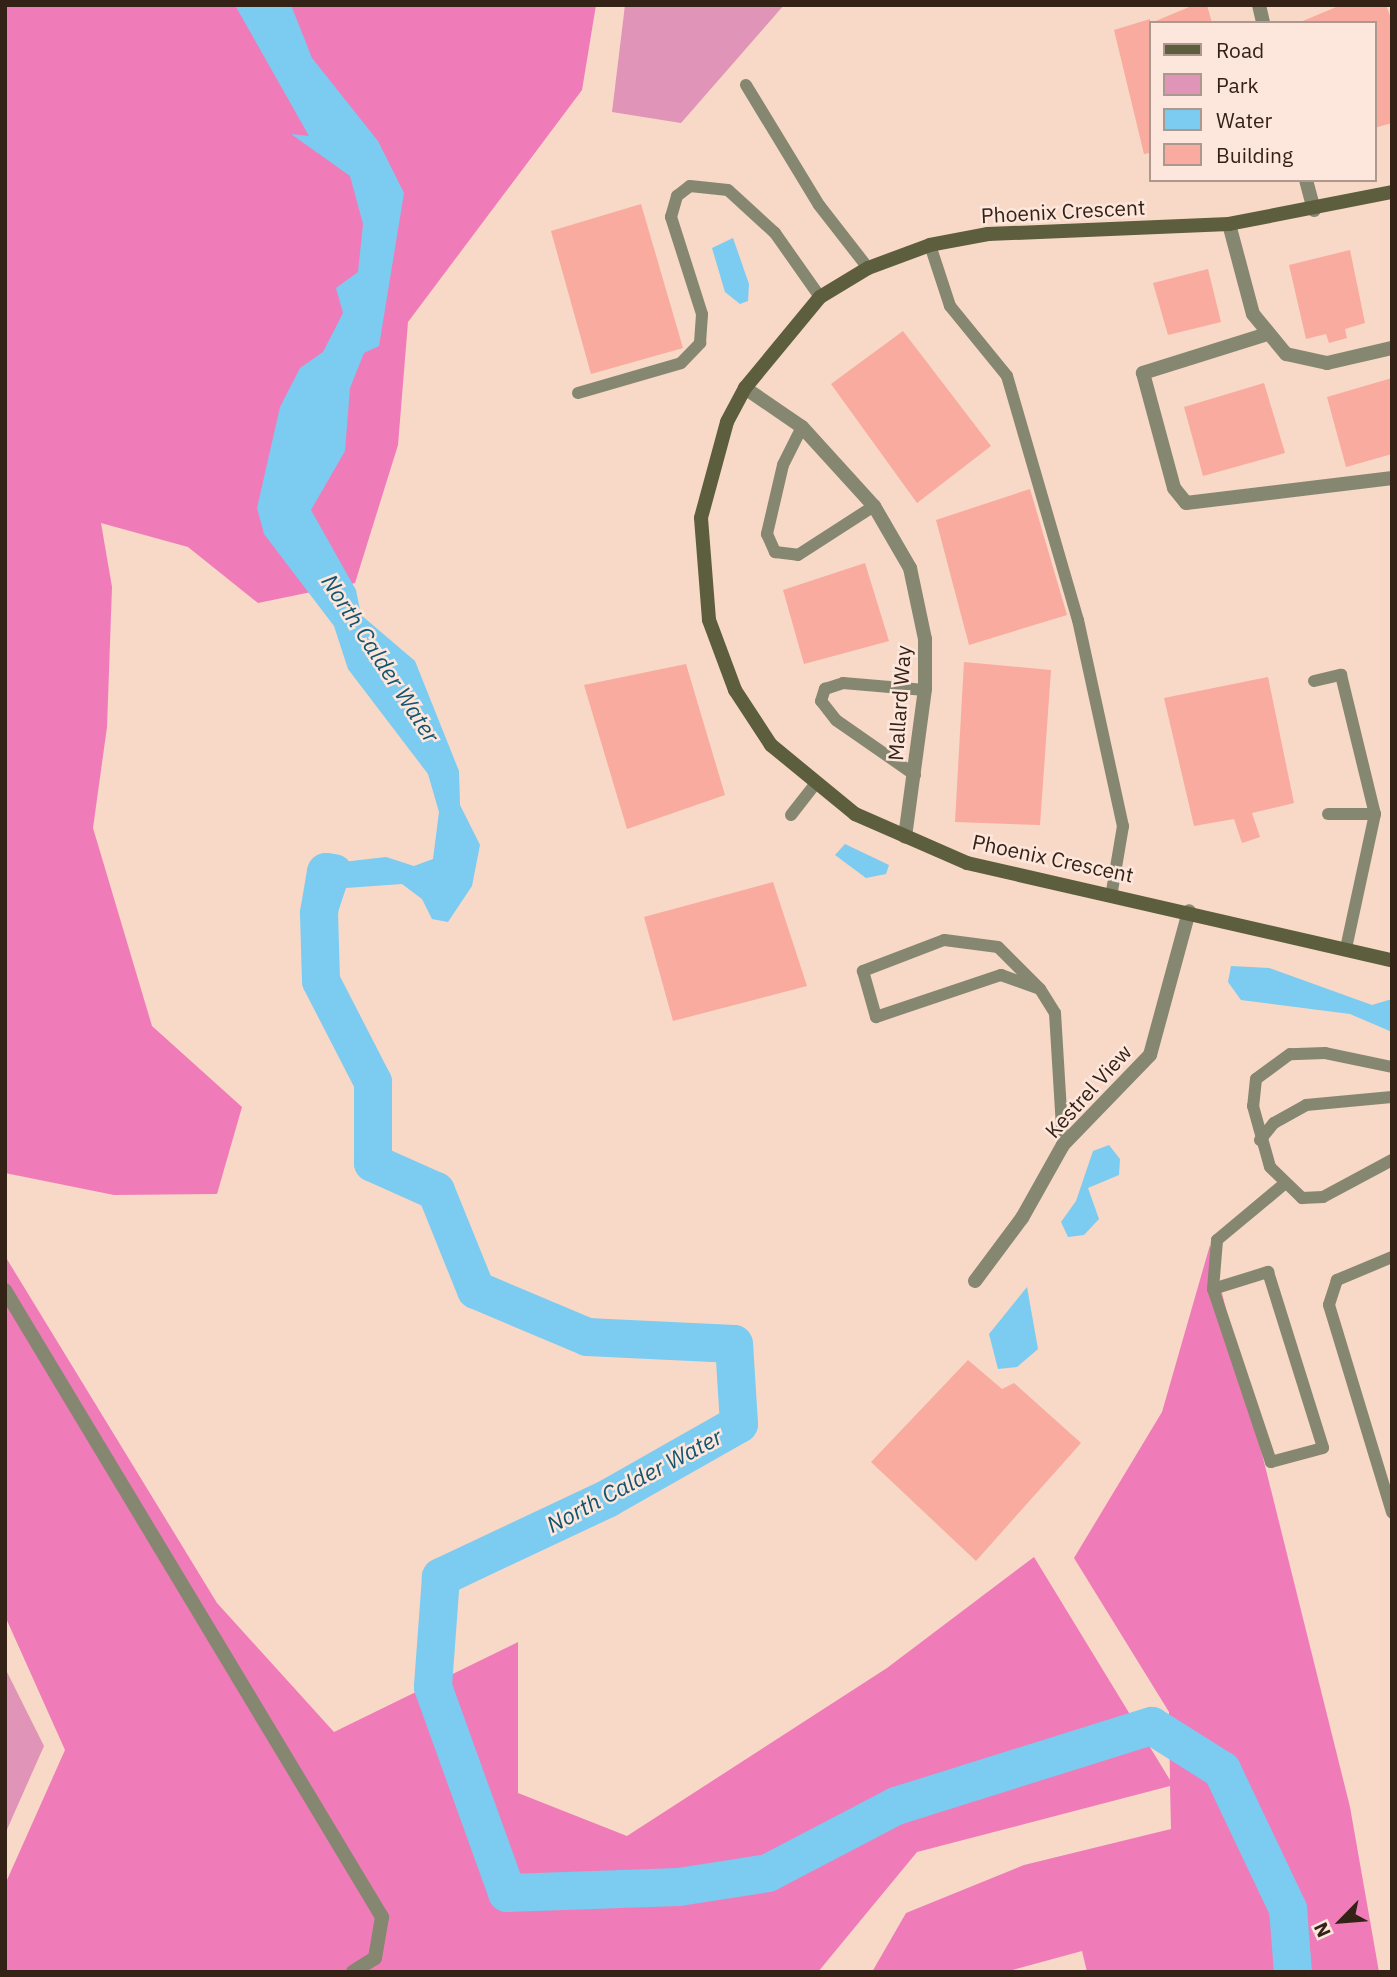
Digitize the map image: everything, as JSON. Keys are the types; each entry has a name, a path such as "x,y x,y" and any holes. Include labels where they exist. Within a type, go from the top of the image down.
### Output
{"street":[{"path":"1307,182 1314,210"},
{"name":"Phoenix Crescent","path":"1392,192 1314,210 1229,224 988,233 930,245 868,268 820,297 745,387 727,422 701,518 709,620 752,718 814,786 905,837 967,863 1112,891 1392,960"},
{"path":"1229,224 1264,335 1286,354 1326,363 1392,348"},
{"path":"1264,335 1143,373 1174,488 1186,503 1392,478"},
{"name":"Mallard Way","path":"745,387 802,426 874,506 910,568 925,639 925,690 905,837"},
{"name":"Kestrel View","path":"975,1281 1023,1218 1063,1145 1150,1055 1189,911"},
{"path":"5,1290 382,1917 375,1958 354,1972"}],"lane":[{"path":"746,85 819,205 868,268"},
{"path":"578,393 681,363 700,343 702,314 671,217 677,196 690,186 728,190 775,233 820,297"},
{"path":"930,245 950,306 1006,376 1078,620 1123,826 1112,891"},
{"path":"802,426 783,465 767,534 775,552 785,558 798,555 874,506"},
{"path":"1314,681 1341,675 1375,814 1346,948"},
{"path":"915,775 836,720 821,701 825,689 843,683 925,690"},
{"path":"791,815 814,786"},
{"path":"1328,814 1375,814"},
{"path":"1040,989 1001,975 876,1017 863,971 944,940 998,947 1040,989 1055,1013 1063,1145"},
{"path":"1392,1068 1325,1053 1277,1060 1253,1090 1260,1140 1283,1185 1303,1198 1322,1197 1392,1160"},
{"path":"1260,1140 1274,1123 1306,1105 1392,1097"},
{"path":"1213,1289 1268,1272 1323,1448 1270,1462 1213,1289 1217,1240 1283,1185"},
{"path":"1392,1257 1356,1266 1337,1280 1329,1305 1392,1514"}],"green space":[{"path":"625,5 784,5 681,123 612,112"},
{"path":"5,1668 44,1746 5,1834"}],"shaded area":[{"path":"5,5 596,5 582,90 408,322 398,445 355,583 258,603 188,547 101,523 112,587 107,727 93,828 152,1026 242,1107 217,1194 114,1195 5,1173"},
{"path":"1210,1245 1350,1807 1379,1972 1087,1972 1082,1951 1005,1972 872,1972 906,1913 1024,1865 1171,1829 1170,1786 917,1852 818,1972 5,1972 7,1880 65,1750 5,1616 5,1256 217,1603 334,1732 518,1642 518,1793 627,1836 887,1668 1034,1557 1170,1780 1169,1712 1074,1558 1162,1412"}],"water":[{"path":"235,5 291,5 312,58 378,141 404,193 379,346 364,353 350,388 345,451 311,510 356,590 361,615 415,661 459,771 460,805 480,845 472,886 448,922 432,919 422,899 402,884 346,888 339,909 312,919 306,907 308,866 386,857 414,866 433,859 439,812 428,774 348,669 334,626 264,534 257,508 280,407 300,368 323,352 343,313 336,288 358,272 363,224 350,176 291,134 309,136"},
{"path":"733,238 749,284 748,301 740,304 725,292 712,248"},
{"path":"845,844 889,865 886,874 866,878 835,855"},
{"path":"1231,966 1269,968 1372,1005 1392,999 1392,1032 1350,1014 1241,1000 1228,982"},
{"path":"1109,1145 1120,1159 1119,1175 1088,1188 1099,1219 1084,1235 1068,1237 1061,1222 1076,1201 1093,1151"},
{"path":"1027,1287 1038,1349 1017,1367 998,1369 989,1334"}],"building":[{"path":"1194,5 1207,5 1211,21 1156,21"},
{"path":"1341,5 1386,5 1392,21 1392,123 1376,127 1376,21 1303,21"},
{"path":"1150,19 1148,153 1144,154 1114,30"},
{"path":"641,204 683,348 591,374 551,231"},
{"path":"1350,250 1365,323 1345,329 1347,338 1329,343 1326,334 1306,339 1289,265"},
{"path":"1208,269 1221,322 1168,335 1153,283"},
{"path":"903,331 991,446 917,503 831,384"},
{"path":"1392,378 1392,454 1346,467 1327,397"},
{"path":"1264,383 1285,453 1203,476 1184,407"},
{"path":"1030,489 1067,615 969,645 936,520"},
{"path":"865,563 889,641 804,664 783,590"},
{"path":"964,662 1051,670 1040,825 955,822"},
{"path":"686,664 725,795 627,829 584,685"},
{"path":"1268,677 1294,803 1252,813 1260,837 1242,843 1234,819 1194,826 1164,698"},
{"path":"773,882 807,986 673,1021 644,917"},
{"path":"968,1360 1002,1389 1014,1383 1081,1443 976,1561 871,1462"}],"waterway":[{"name":"North Calder Water","path":"334,873 326,872 319,913 321,981 373,1082 373,1163 436,1191 476,1290 587,1337 734,1344 739,1424 609,1498 441,1577 433,1687 507,1893 679,1887 768,1873 896,1806 1152,1726 1222,1770 1288,1909 1293,1972"}]}
